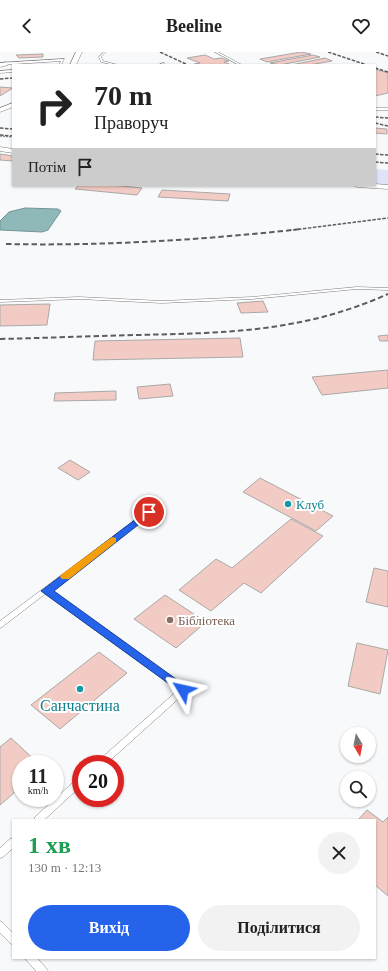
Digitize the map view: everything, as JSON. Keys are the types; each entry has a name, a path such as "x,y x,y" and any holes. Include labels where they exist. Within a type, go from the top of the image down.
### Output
{"street":[{"path":"73,64 79,52"},
{"path":"0,110 12,105"},
{"path":"0,149 12,151"},
{"path":"372,186 388,187"}],"lane":[{"path":"105,52 100,57 102,61 113,64"},
{"path":"216,52 223,53 239,64"},
{"path":"14,64 63,60 61,64"},
{"path":"6,72 2,65 12,64"},
{"path":"0,72 12,71"},
{"path":"376,109 388,109"},
{"path":"0,301 79,298 162,302 252,298 357,288 388,289"},
{"path":"0,625 149,512"},
{"path":"46,591 183,690 110,755"},
{"path":"39,819 72,789"},
{"path":"0,854 12,843"},
{"path":"0,926 12,939"},
{"path":"31,959 43,971"}],"path":[{"path":"0,136 12,137"}],"shaded area":[{"path":"376,169 388,170 388,186 376,185"},
{"path":"25,208 58,209 61,211 48,230 42,232 0,230 0,221 9,212"}],"building":[{"path":"301,52 311,54 267,62 260,59"},
{"path":"43,54 43,57 19,58 16,55"},
{"path":"205,55 214,59 221,58 229,61 224,62 229,64 194,64 200,63 187,58"},
{"path":"313,55 320,57 285,64 270,63"},
{"path":"325,58 332,61 315,64 296,64"},
{"path":"376,69 388,73 388,93 376,96"},
{"path":"0,87 12,88 12,89 0,96"},
{"path":"376,128 387,129 387,134 376,133"},
{"path":"0,154 12,156 12,161 0,160"},
{"path":"78,186 121,186 142,188 137,195 75,189"},
{"path":"162,190 230,194 228,201 158,197"},
{"path":"263,301 268,312 241,313 237,303"},
{"path":"50,304 47,325 0,326 0,305"},
{"path":"388,335 388,341 380,341 378,336"},
{"path":"240,338 243,357 93,360 95,341"},
{"path":"388,370 388,388 322,395 312,377"},
{"path":"170,384 173,396 139,399 137,387"},
{"path":"116,391 116,400 54,401 55,393"},
{"path":"70,460 90,472 78,480 58,468"},
{"name":"Клуб","path":"260,478 333,516 316,531 243,492"},
{"path":"291,519 323,536 261,593 244,583 211,611 179,590 216,559 232,568"},
{"path":"374,568 388,571 388,607 366,602"},
{"name":"Бібліотека","path":"165,595 206,622 176,648 134,619"},
{"path":"357,643 388,650 380,694 348,686"},
{"name":"Санчастина","path":"99,652 127,673 60,729 31,705"},
{"path":"11,738 29,755 12,755 12,795 0,805 0,747"},
{"path":"367,810 383,822 388,817 388,896 376,886 376,819 359,819"}],"railway":[{"path":"160,52 186,64"},
{"path":"328,52 364,64"},
{"path":"376,52 388,56"},
{"path":"376,68 388,72"},
{"path":"0,79 12,78"},
{"path":"376,117 388,118"},
{"path":"376,123 388,126"},
{"path":"0,128 12,129"},
{"path":"0,135 12,136"},
{"path":"376,154 388,155"},
{"path":"376,162 388,163"},
{"path":"301,229 388,218"},
{"path":"6,244 117,243 227,236 301,229"},
{"path":"293,230 301,229"},
{"path":"0,339 202,333 264,328 326,316 356,307 388,294"}],"slow traffic":[{"path":"65,577 112,540"}],"place":[{"name":"Клуб","path":"288,504"},
{"name":"Бібліотека","path":"170,620"},
{"name":"Санчастина","path":"80,689"}],"route":[{"path":"149,512 46,591 183,690"}]}
